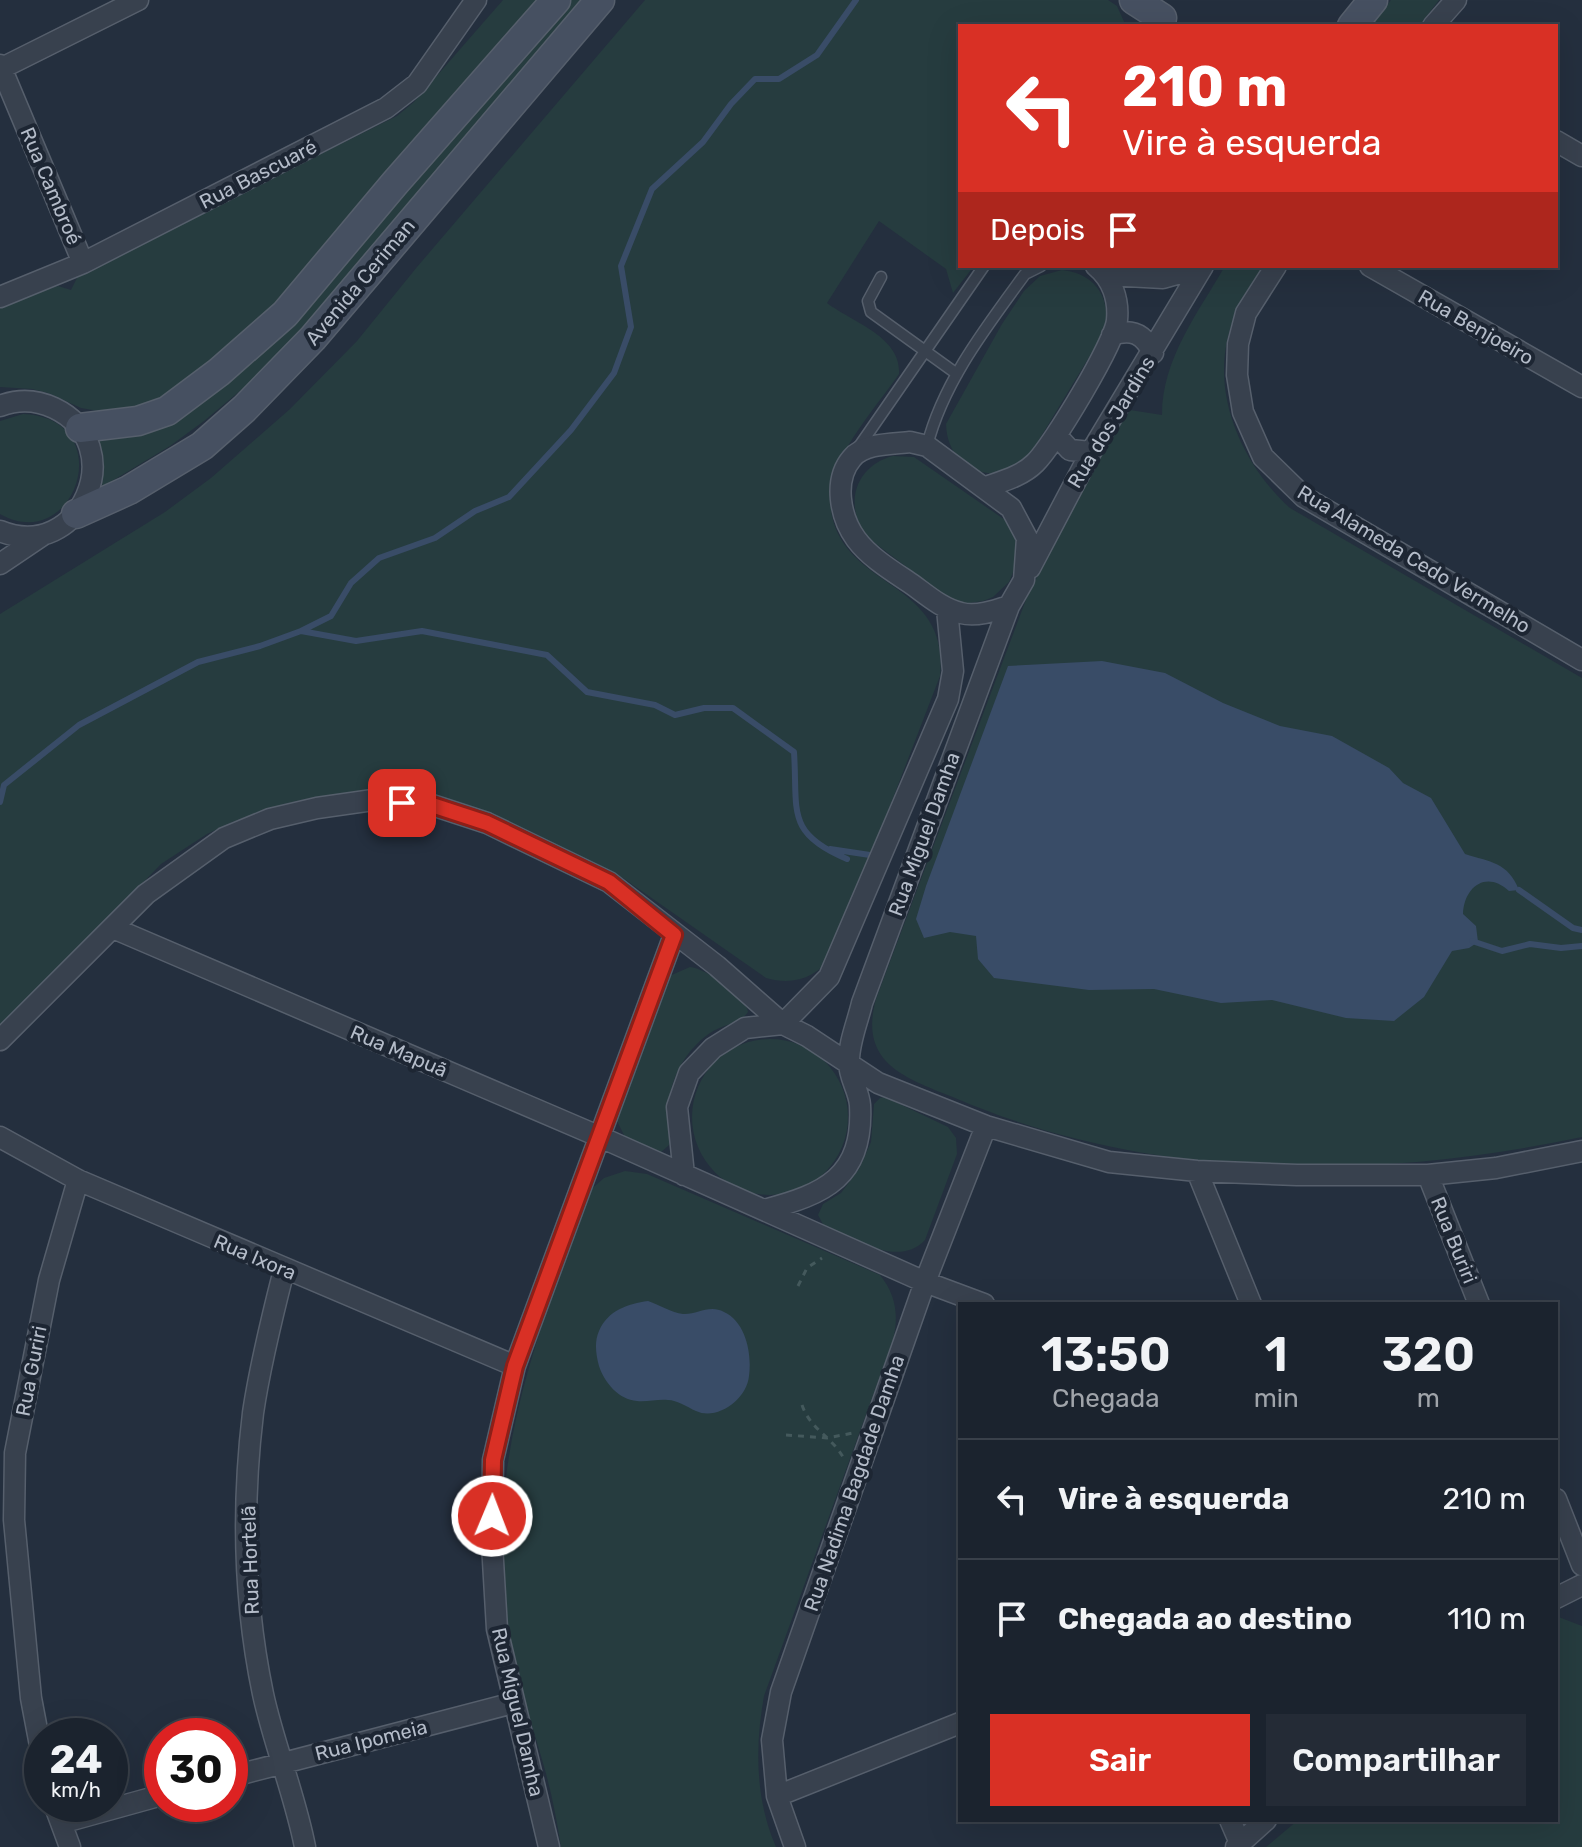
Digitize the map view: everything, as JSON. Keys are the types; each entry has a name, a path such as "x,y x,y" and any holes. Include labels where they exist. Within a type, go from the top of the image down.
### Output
{"street":[{"path":"1,68 138,0"},
{"name":"Rua Bascuaré","path":"0,297 83,263 386,108 417,84 476,0"},
{"name":"Avenida Ceriman","path":"80,428 138,421 167,411 219,372 285,314 556,0"},
{"name":"Avenida Ceriman","path":"76,514 129,490 202,446 244,409 313,338 600,0"},
{"path":"1134,0 1164,15"},
{"path":"1354,24 1373,0"},
{"path":"1435,24 1456,0"},
{"name":"Rua Cambroé","path":"1,68 83,263"},
{"path":"1558,142 1582,156"},
{"path":"1102,271 1163,278 1196,268"},
{"name":"Rua dos Jardins","path":"1024,580 1091,452 1202,268"},
{"name":"Rua Alameda Cedo Vermelho","path":"1275,268 1246,313 1238,344 1237,375 1243,412 1263,457 1304,497 1582,660"},
{"name":"Rua Benjoeiro","path":"1374,268 1582,387"},
{"path":"986,487 1016,476 1034,465 1057,436 1112,335 1117,321 1116,297 1102,271"},
{"path":"1112,335 1136,332 1147,340 1153,353"},
{"path":"0,406 22,401 44,403 64,413 80,428 91,449 93,472 89,495 76,514 61,527 36,535 0,539"},
{"path":"1057,436 1070,450 1091,452"},
{"path":"910,442 927,446 1011,508 1027,538 1024,580 1009,606 965,614 947,609 876,559 856,539 842,512 842,479 853,456 876,445 910,442"},
{"path":"0,531 36,535"},
{"path":"0,564 36,535"},
{"name":"Rua Miguel Damha","path":"855,1069 862,1003 1009,606"},
{"name":"Rua Miguel Damha","path":"783,1024 829,977 948,699 953,671 947,609"},
{"path":"0,1040 146,894 224,838 270,819 373,800 432,805 487,823 609,882 717,966 783,1024 807,1036 855,1069 986,1126 1109,1162 1197,1171 1428,1175 1496,1168 1582,1151"},
{"name":"Rua Mapuã","path":"113,928 684,1175"},
{"name":"Rua Miguel Damha","path":"549,1847 497,1629 492,1544 493,1460 515,1366 674,935"},
{"path":"783,1024 745,1028 713,1048 689,1073 677,1107 684,1175 925,1282 979,1302"},
{"path":"764,1210 808,1198 838,1180 860,1139 860,1101 855,1069"},
{"name":"Rua Nadima Bagdade Damha","path":"795,1847 777,1796 772,1740 781,1692 925,1282 986,1126"},
{"name":"Rua Ixora","path":"0,1137 78,1180 515,1366"},
{"path":"1197,1171 1250,1302"},
{"name":"Rua Buriri","path":"1428,1175 1478,1302"},
{"name":"Rua Guriri","path":"35,1718 7,1526 7,1447 78,1180"},
{"name":"Rua Hortelã","path":"284,1270 267,1337 253,1414 248,1509 249,1601 263,1695 305,1847"},
{"path":"1558,1504 1582,1565"},
{"path":"1558,1597 1582,1585"},
{"name":"Rua Ipomeia","path":"248,1772 513,1703"},
{"path":"777,1796 958,1724"},
{"path":"61,1822 70,1847"},
{"path":"1231,1822 1238,1845 1264,1822"}],"lane":[{"path":"853,456 983,268"},
{"path":"1018,268 1025,274"},
{"path":"927,446 934,421 957,374 1025,274 1037,268"},
{"path":"881,277 868,301 871,312 957,374"},
{"path":"0,397 22,401"}],"path":[{"path":"798,1286 807,1268 821,1258 837,1256 842,1244"},
{"path":"786,1435 827,1438 809,1422 802,1405"}],"green space":[{"path":"503,0 542,0 276,310 154,405 115,412 98,411 81,408 32,389 0,387 0,305 58,286 71,290 79,274 397,116 414,102"},
{"path":"571,0 591,0 277,360 170,446 102,487 103,460 98,438 130,437 160,427 452,135"},
{"path":"645,0 1108,0 1117,6 1125,24 958,24 958,268 972,268 953,293 946,269 879,221 827,303 884,340 898,361 899,374 853,438 838,465 831,488 832,516 842,540 857,559 914,603 930,621 939,645 940,676 833,954 820,969 795,980 766,978 623,878 482,812 369,793 311,798 284,804 207,834 161,864 0,1030 0,614 165,512 211,478 290,409 357,341"},
{"path":"1391,0 1439,0 1421,24 1373,24"},
{"path":"1224,268 1264,268 1236,314 1227,340 1224,366 1232,419 1242,444 1271,489 1290,508 1582,678 1582,1137 1424,1161 1344,1166 1264,1166 1185,1159 1107,1146 1030,1126 919,1083 890,1065 880,1054 872,1021 876,999 1027,597 1088,474 1130,410 1162,415 1168,375 1193,319"},
{"path":"1062,270 1084,277 1099,291 1106,310 1103,334 1028,458 1001,472 975,470 955,453 948,440 946,424 1024,291 1040,276"},
{"path":"23,414 53,421 71,437 79,459 77,482 67,502 49,517 27,522 0,514 0,421"},
{"path":"893,456 914,457 1008,522 1017,542 1017,563 1009,582 993,597 962,604 952,601 868,538 856,514 856,489 869,469"},
{"path":"690,967 724,984 741,999 748,1012 741,1019 710,1033 685,1058 671,1090 669,1145 659,1154 626,1139 616,1119 667,977"},
{"path":"770,1039 800,1045 825,1062 842,1087 848,1117 842,1147 825,1172 800,1189 770,1195 740,1189 715,1172 698,1147 692,1117 698,1087 715,1062 740,1045"},
{"path":"885,1097 948,1127 956,1138 957,1154 925,1240 903,1251 876,1249 825,1228 818,1215 823,1204 841,1193 859,1169 871,1142 874,1104"},
{"path":"625,1171 647,1174 880,1275 890,1290 895,1306 893,1340 764,1696 759,1734 759,1772 764,1810 776,1847 561,1847 548,1779 515,1665 502,1569 503,1513 519,1405 550,1300 588,1192 604,1178"},
{"path":"1558,1617 1582,1626 1582,1847 1266,1847 1296,1822 1558,1822"}],"water":[{"path":"1102,661 1165,673 1223,703 1280,726 1332,736 1389,768 1403,783 1431,798 1465,854 1504,868 1519,890 1509,891 1493,882 1478,884 1472,889 1464,904 1463,914 1476,926 1478,942 1469,948 1452,951 1424,997 1394,1021 1346,1018 1272,1000 1221,1003 1154,989 1089,990 994,978 978,959 976,936 950,932 924,938 916,919 926,886 1008,666"},
{"path":"648,1301 683,1314 719,1310 738,1323 746,1340 750,1367 743,1393 730,1406 704,1413 671,1400 630,1400 613,1389 598,1362 596,1344 599,1331 619,1309"}],"waterway":[{"path":"0,802 4,785 79,725 198,662 260,646 331,616 351,583 379,558 435,538 475,511 509,497 571,430 614,373 631,327 621,266 652,189 703,142 731,104 755,79 779,79 817,55 856,0"},
{"path":"301,631 356,641 422,631 547,655 587,692 655,705 675,715 704,708 733,708 794,752 796,805 804,829 813,840 847,859"},
{"path":"830,849 870,855"},
{"path":"1519,890 1573,928 1582,930"},
{"path":"1472,941 1502,951 1530,944 1561,948 1582,946"}],"route":[{"path":"402,803 432,805 487,823 609,882 674,935 515,1366 493,1460 492,1516"}]}
